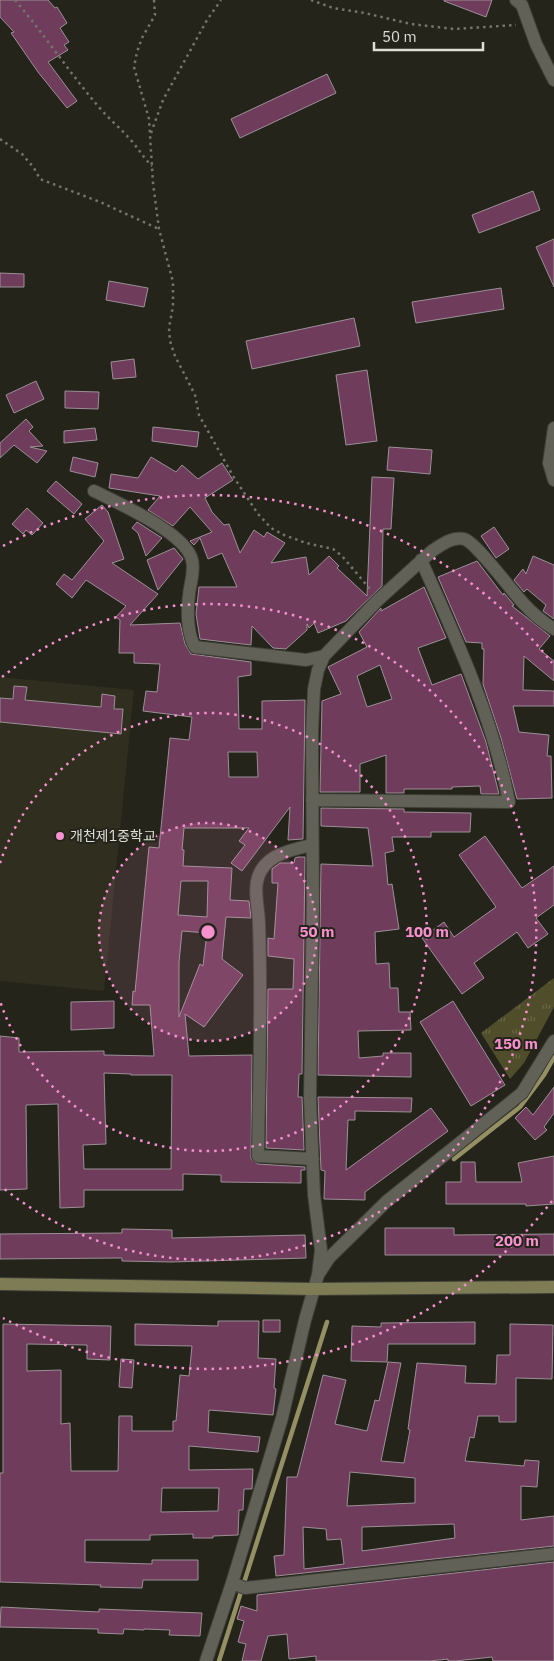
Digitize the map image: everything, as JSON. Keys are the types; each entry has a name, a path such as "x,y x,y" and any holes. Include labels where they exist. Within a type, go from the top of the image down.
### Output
{"main road":[{"path":"0,1284 313,1289 554,1287"}],"street":[{"path":"516,0 522,5 536,44 554,80"},
{"path":"554,428 548,463 554,480"},
{"path":"94,491 167,531 185,548 192,560 188,608 191,641 195,647 306,660 324,656"},
{"path":"206,1661 232,1583 282,1418 318,1275 321,1250 314,1195 310,1098 314,689 318,670 324,656 378,600 421,560 442,544 455,539 466,539 477,548 526,606 543,622 554,629"},
{"path":"312,800 509,802 495,741 453,630 421,560"},
{"path":"312,845 296,848 268,862 256,881 256,891 261,971 258,1156 313,1159"},
{"path":"318,1275 329,1258 387,1201 522,1093 554,1041"},
{"path":"232,1583 245,1588 554,1554"}],"path":[{"path":"14,0 31,19 67,69 99,108 131,140 139,154 153,168"},
{"path":"154,0 155,15 140,45 134,68 151,134 153,183 159,229 173,282 173,306 169,328 170,341 175,356 195,395 199,414 233,476 258,514 271,528 284,535 306,543 334,549 378,600"},
{"path":"151,134 163,100 202,28 221,0"},
{"path":"311,0 333,8 365,13 411,24 454,28 528,23"},
{"path":"0,139 22,154 34,168 40,179 100,202 159,229"}],"shaded area":[{"name":"개천제1중학교","path":"0,677 134,690 104,991 0,981"}],"green space":[{"path":"554,978 554,1007 524,1063 510,1079 481,1033"}],"building":[{"path":"0,0 48,0 55,8 57,7 67,23 60,28 69,42 64,45 68,50 48,62 77,101 67,108 38,72 11,33 14,32 0,17"},
{"path":"444,0 492,0 486,17"},
{"path":"327,74 336,93 240,138 231,119"},
{"path":"533,191 540,210 479,233 472,215"},
{"path":"554,239 554,287 536,247"},
{"path":"0,273 24,274 24,287 0,287"},
{"path":"109,281 148,288 144,307 106,300"},
{"path":"501,288 504,309 416,323 412,302"},
{"path":"354,318 360,346 252,369 246,341"},
{"path":"134,359 136,377 113,379 111,362"},
{"path":"367,370 377,441 346,445 336,375"},
{"path":"36,381 44,399 14,413 6,395"},
{"path":"65,391 99,392 98,409 65,408"},
{"path":"26,419 33,427 29,431 43,446 30,447 47,451 37,463 14,445 0,458 0,443"},
{"path":"153,427 199,432 197,447 152,441"},
{"path":"95,428 97,440 64,443 64,431"},
{"path":"389,447 432,450 430,474 387,470"},
{"path":"73,457 98,463 95,477 70,471"},
{"path":"151,457 176,472 182,465 198,479 222,463 233,480 205,498 212,512 224,525 229,524 240,553 254,530 264,537 267,532 285,543 271,563 306,557 309,575 329,556 339,566 337,568 367,596 372,477 394,478 391,529 383,529 382,586 346,621 318,633 314,623 309,628 307,624 307,630 286,649 273,648 252,626 251,645 200,639 196,614 199,587 237,587 222,553 208,559 200,538 194,545 190,541 212,532 190,507 173,526 148,510 160,496 109,488 111,474 138,478"},
{"path":"56,481 82,504 74,514 47,491"},
{"path":"102,505 108,512 124,559 112,563 158,594 130,625 180,623 185,644 191,654 251,662 251,675 238,677 239,729 262,729 262,701 305,700 303,839 288,840 290,807 242,871 231,863 245,845 239,841 249,828 184,828 182,850 184,850 183,866 232,868 230,900 249,901 251,918 226,917 222,959 243,975 204,1027 185,1014 189,1056 252,1055 251,1159 258,1164 305,1167 305,1170 301,1170 301,1183 221,1182 221,1175 183,1174 183,1190 84,1190 84,1207 60,1208 58,1104 26,1105 27,1189 0,1190 0,1036 19,1038 19,1052 104,1051 104,1055 154,1056 150,1005 132,1005 133,991 135,992 149,847 159,848 170,738 189,740 192,717 143,711 146,691 157,692 160,664 134,663 134,653 119,653 120,620 116,617 126,606 86,580 72,598 56,584 64,574 72,580 104,541 85,519","holes":["228,752 257,752 258,777 229,777","181,881 208,881 207,917 178,915","182,931 207,933 203,966 200,964 179,1017 179,962","104,1073 172,1075 171,1169 84,1169 83,1145 106,1144"]},
{"path":"27,508 43,523 32,535 26,530 23,534 12,524"},
{"path":"137,522 162,538 146,556 138,533 132,528"},
{"path":"494,527 509,549 496,558 481,536"},
{"path":"174,548 183,559 158,590 147,560"},
{"path":"533,556 554,565 554,619 543,611 546,605 527,589 524,592 514,580 523,569 526,574"},
{"path":"477,561 503,595 504,593 514,605 512,606 550,636 539,649 554,661 554,681 524,656 523,690 554,691 554,706 513,706 519,732 549,735 547,756 551,756 552,798 517,799 501,738 483,684 484,649 482,649 482,643 466,642 438,577"},
{"path":"424,587 446,638 418,648 432,685 461,674 486,742 499,794 481,794 480,786 452,787 452,789 404,789 404,793 386,793 386,755 360,764 360,792 320,792 322,701 341,694 328,667 367,647 359,632 381,608 381,611","holes":["380,665 392,699 367,707 357,676"]},
{"path":"14,686 27,687 25,700 101,707 102,694 115,696 114,709 123,709 121,734 0,722 0,698 13,699"},
{"path":"321,808 404,809 404,812 471,813 470,832 431,832 431,837 392,837 394,851 385,853 388,885 392,884 399,929 375,932 376,964 389,963 390,988 398,988 399,1012 410,1012 411,1030 358,1031 359,1058 383,1056 383,1053 411,1053 411,1077 318,1075 321,864 373,866 368,828 321,826"},
{"path":"485,836 522,888 554,866 554,905 536,918 548,934 528,948 517,932 474,963 484,978 462,994 422,938 444,922 454,937 496,907 459,855"},
{"path":"305,857 302,1074 299,1074 298,1097 302,1097 304,1150 266,1148 268,989 293,989 294,959 268,956 268,938 274,939 278,883 272,883 272,869 280,863 294,863 295,858"},
{"path":"114,1001 114,1028 71,1030 71,1002"},
{"path":"453,1001 505,1085 471,1106 420,1022"},
{"path":"554,1087 554,1113 544,1127 547,1130 535,1140 515,1118 526,1107 533,1115"},
{"path":"318,1097 412,1098 411,1112 355,1111 355,1120 348,1120 346,1170 431,1108 448,1131 365,1192 365,1200 324,1199 325,1171 321,1170"},
{"path":"554,1156 554,1204 526,1206 526,1204 446,1204 446,1182 461,1182 461,1162 475,1162 476,1182 522,1182 518,1163"},
{"path":"385,1228 454,1228 454,1235 554,1234 554,1255 385,1255"},
{"path":"122,1229 172,1230 172,1238 305,1235 306,1258 171,1262 122,1261 122,1258 0,1259 0,1234 122,1233"},
{"path":"263,1320 280,1320 280,1332 263,1332"},
{"path":"218,1321 259,1321 258,1358 276,1359 274,1388 276,1389 273,1415 209,1410 208,1432 260,1437 258,1452 189,1446 189,1470 253,1469 252,1489 244,1489 243,1510 239,1510 238,1535 193,1538 193,1534 150,1535 150,1540 85,1540 85,1562 152,1564 152,1560 198,1560 198,1580 143,1580 142,1588 0,1582 0,1473 3,1473 3,1324 111,1326 110,1360 87,1359 87,1345 27,1344 27,1371 61,1370 61,1424 70,1423 71,1471 118,1471 119,1416 132,1416 132,1431 173,1431 173,1421 176,1421 180,1375 189,1376 192,1346 135,1345 135,1324 218,1326","holes":["162,1488 219,1488 218,1511 161,1512"]},
{"path":"475,1322 475,1344 388,1344 387,1362 351,1361 352,1326 381,1327 381,1323"},
{"path":"510,1324 553,1325 552,1379 516,1378 516,1422 499,1422 499,1416 478,1416 474,1438 470,1437 465,1461 524,1466 525,1460 539,1461 537,1487 521,1486 521,1520 554,1516 554,1546 276,1576 274,1556 284,1555 287,1477 297,1477 323,1375 346,1380 335,1424 367,1431 375,1400 379,1401 388,1362 401,1363 381,1461 404,1463 410,1430 408,1429 417,1363 466,1366 465,1383 496,1384 497,1355 510,1355","holes":["350,1472 415,1478 415,1503 347,1506","454,1524 455,1538 362,1551 362,1527","303,1527 326,1529 327,1540 341,1539 344,1564 304,1569"]},
{"path":"121,1359 134,1360 132,1388 119,1387"},
{"path":"554,1562 554,1661 493,1661 492,1657 455,1661 448,1661 448,1659 430,1661 316,1661 316,1656 289,1659 287,1634 268,1636 261,1661 242,1661 246,1644 238,1642 244,1621 237,1619 241,1606 257,1611 257,1595"},
{"path":"1,1607 99,1612 99,1609 202,1613 200,1636 169,1635 170,1630 124,1629 123,1634 98,1633 98,1629 0,1627"}],"waterway":[{"path":"454,1159 520,1107 544,1075 554,1057"},
{"path":"219,1661 327,1322"}],"place":[{"name":"개천제1중학교","path":"60,836"}]}
